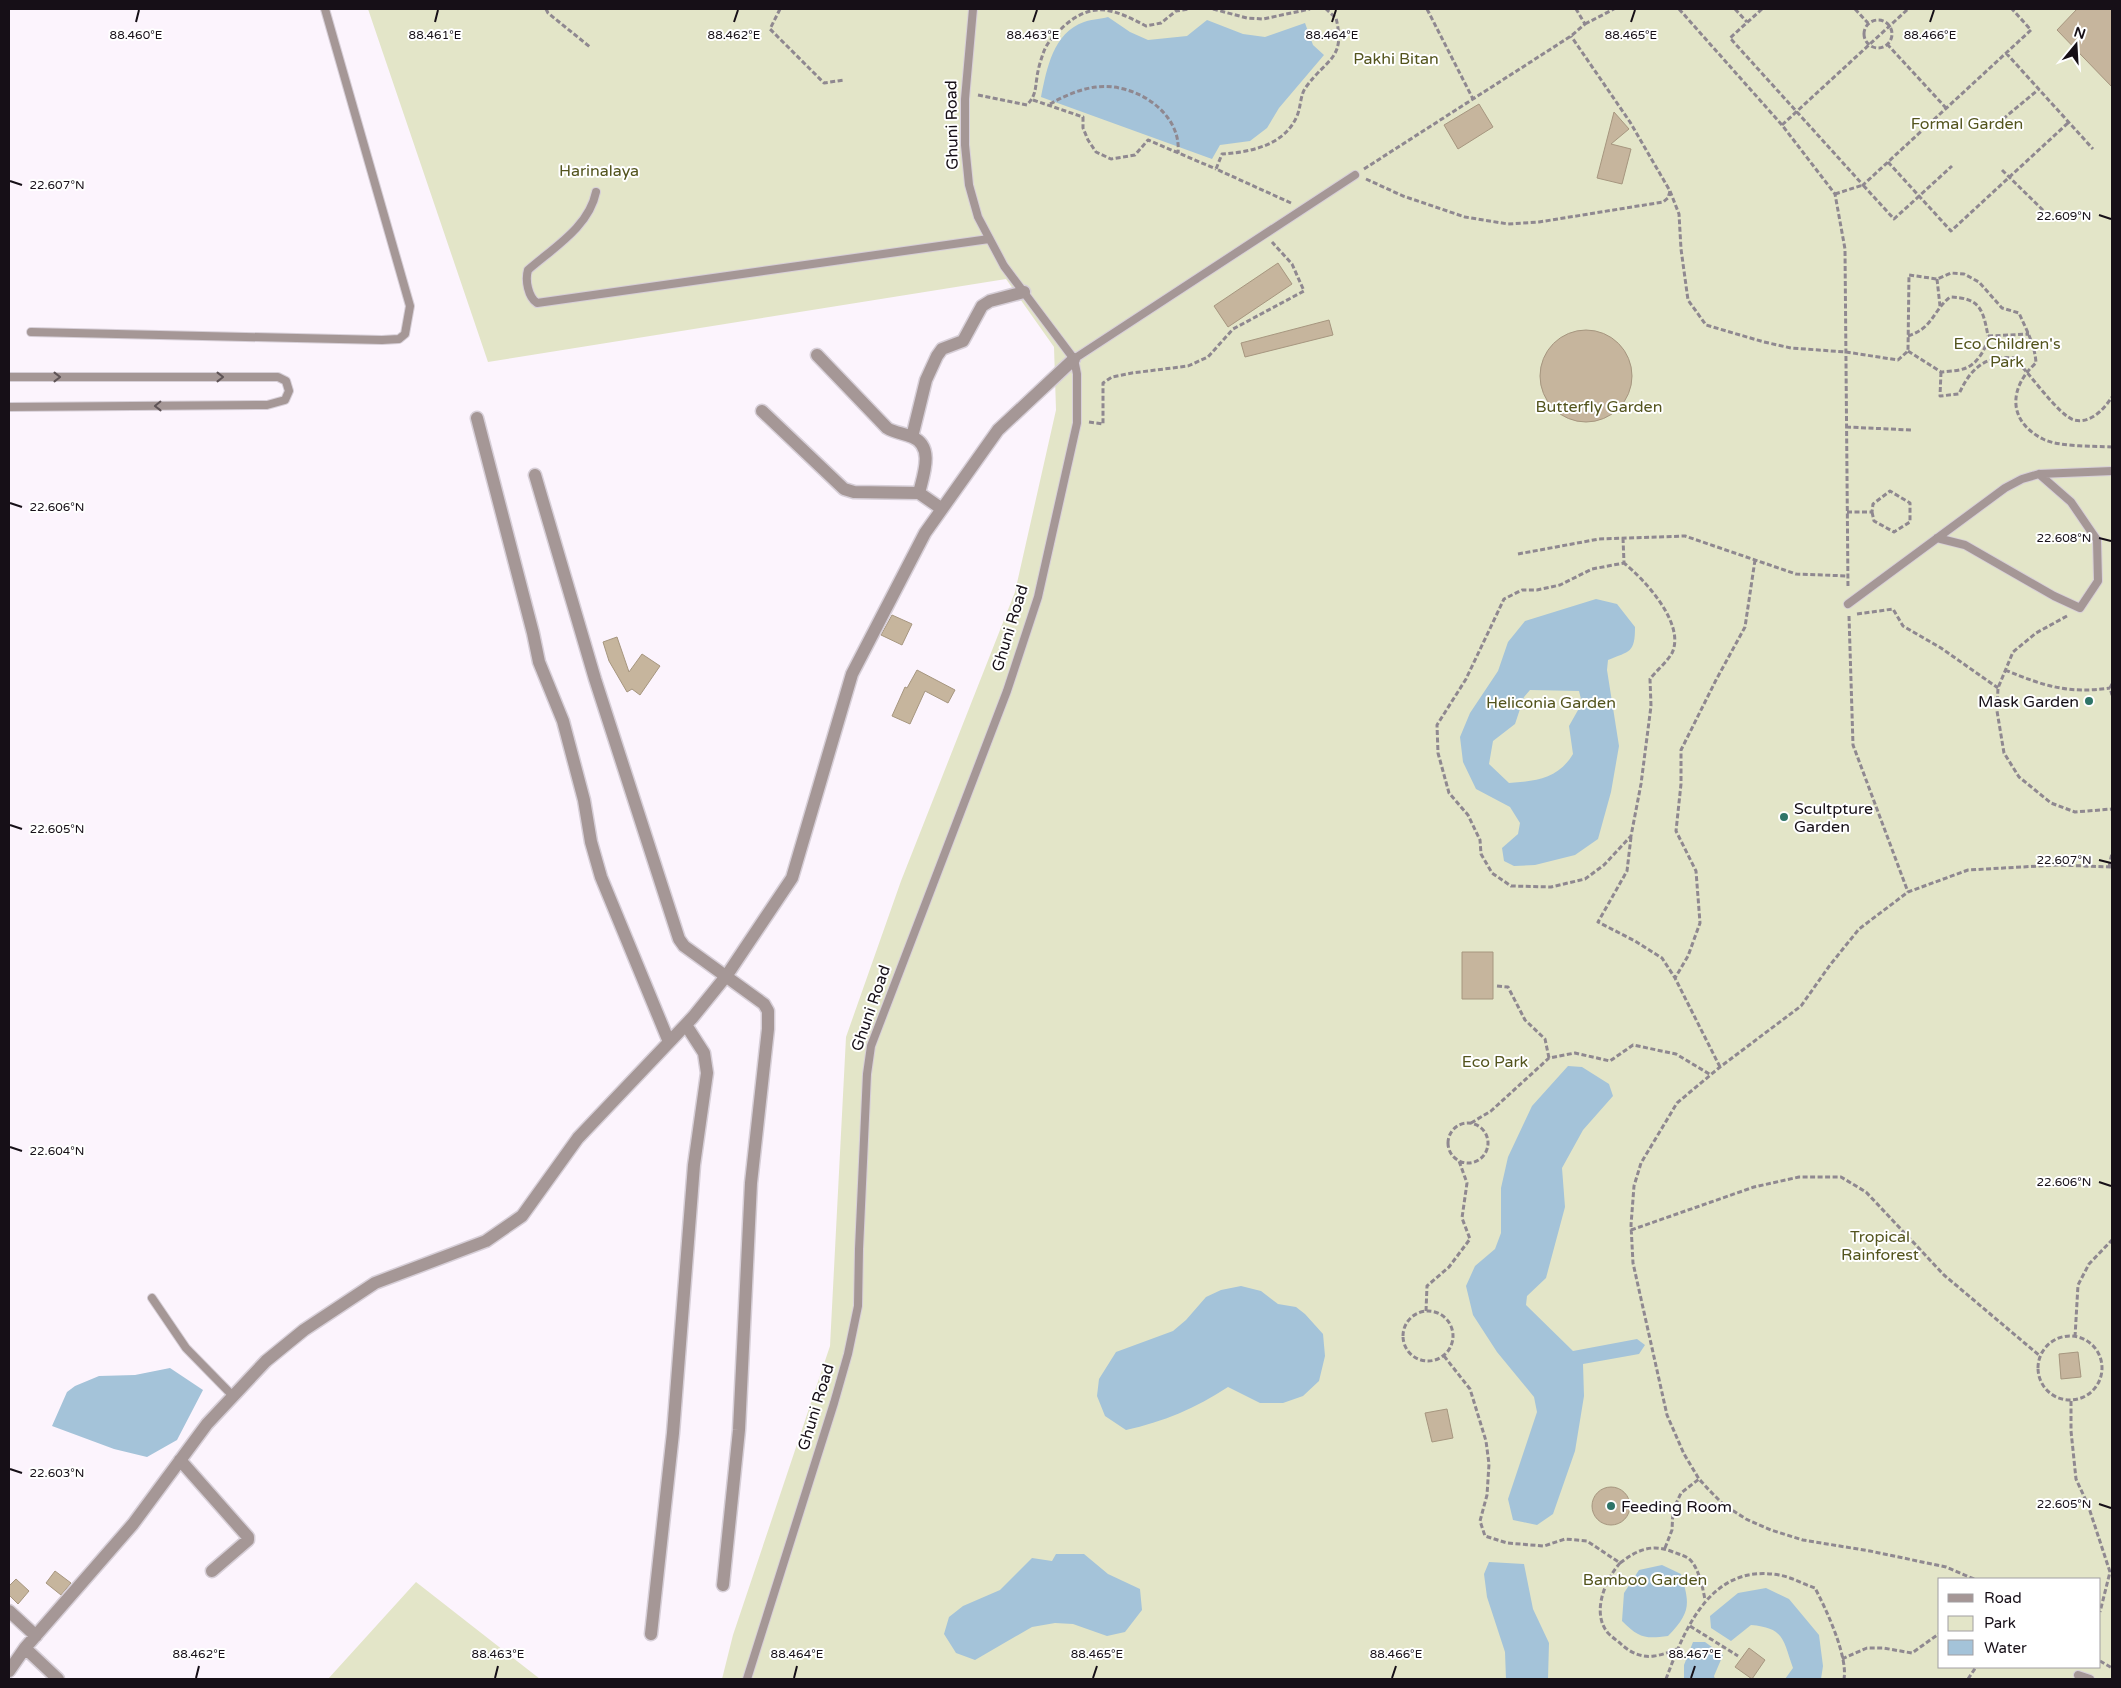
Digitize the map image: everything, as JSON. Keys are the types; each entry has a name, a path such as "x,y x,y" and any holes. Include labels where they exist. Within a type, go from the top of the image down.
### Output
{"street":[{"path":"912,436 926,380 942,349 963,341 982,306 990,301 1024,292"},
{"path":"817,355 887,428 897,433 912,436 922,444 926,453 925,470 919,493"},
{"path":"9,1671 25,1648 132,1524 207,1424 232,1395 266,1361 304,1330 376,1282 486,1241 522,1216 578,1138 689,1021 725,977 792,878 852,674 925,533 998,430 1074,359"},
{"path":"762,411 844,489 854,492 919,493 942,509"},
{"path":"477,418 539,662 563,721 598,868 669,1042"},
{"path":"535,475 595,679 679,939 684,946 764,1004 768,1012 768,1028 751,1183 739,1430 723,1585"},
{"path":"651,1634 673,1433 694,1165 707,1073 704,1053 689,1021"},
{"path":"180,1460 248,1538 212,1571"},
{"path":"9,1611 36,1636"},
{"path":"25,1648 58,1679"}],"lane":[{"path":"30,332 382,340 399,340 405,334 410,306 326,9"},
{"name":"Ghuni Road","path":"747,1679 834,1403 848,1354 858,1306 867,1074 871,1046 1007,691 1038,596 1077,421 1077,374 1074,359 1004,266 978,218 969,185 965,144 965,93 973,9"},
{"path":"1074,359 1355,175"},
{"path":"596,192 587,216 567,237 528,270 526,277 530,298 533,301 537,303 989,239"},
{"path":"9,377 278,377 286,381 289,391 285,400 267,405 9,407"},
{"path":"1848,604 2005,488 2022,479 2039,474 2112,471"},
{"path":"1937,538 1965,545 2054,596 2080,608 2098,581 2097,540 2071,502 2039,474"},
{"path":"152,1298 186,1348 232,1395"},
{"path":"2078,1675 2090,1679"}],"path":[{"path":"546,9 569,31 590,47"},
{"path":"780,9 770,29 824,83 844,80"},
{"path":"965,93 1027,104 1036,91 1037,77 1045,49 1051,39 1066,24 1085,11 1112,10 1124,13 1146,26 1160,23 1176,11 1188,9"},
{"path":"1213,9 1247,18 1263,19 1310,9"},
{"path":"1216,169 1222,154 1269,145 1292,126 1306,88 1331,60 1340,43 1336,18 1326,9"},
{"path":"1427,9 1473,99"},
{"path":"1576,9 1585,24"},
{"path":"1355,175 1571,36 1585,24 1614,9"},
{"path":"1679,9 1782,125 1835,194 1845,249 1848,604 1853,745 1908,892"},
{"path":"1735,9 1747,22"},
{"path":"1762,9 1730,38 1798,110 1894,219 1952,166"},
{"path":"1855,9 1868,24"},
{"path":"1782,125 1908,9"},
{"path":"1835,194 1864,185 2032,30 2012,9"},
{"path":"1880,20 1890,26 1892,33 1887,44 1875,48 1869,45 1864,35 1868,24 1880,20"},
{"path":"1571,36 1630,122 1670,191 1679,214 1681,249 1688,300 1706,324 1764,342 1791,348 1846,352 1898,360 1908,351 1909,275 1937,280 1951,273 1964,274 1979,282 2002,308 2019,313 2029,334 2036,352 2036,363 2027,371 2019,385 2016,396 2016,409 2024,426 2044,440 2076,446 2112,447"},
{"path":"1887,44 1946,108"},
{"path":"2006,53 2093,148"},
{"path":"1050,105 1063,96 1097,87 1116,87 1130,92 1156,104 1169,119 1179,142 1178,153"},
{"path":"2003,119 2038,88"},
{"path":"1032,99 1083,117 1082,128 1088,140 1096,152 1111,159 1135,155 1148,140 1304,209"},
{"path":"1888,162 1952,231 2069,122"},
{"path":"2002,170 2053,220"},
{"path":"1355,175 1403,196 1465,217 1508,224 1539,222 1663,202 1668,198 1670,191"},
{"path":"1077,421 1103,424 1102,383 1112,377 1188,366 1208,357 1233,329 1304,291 1292,264 1265,234"},
{"path":"1937,280 1940,306"},
{"path":"1908,336 1920,332 1931,321 1940,306 1950,297 1964,298 1979,305 1986,320 1988,343 1982,354 1967,368 1942,372 1908,351"},
{"path":"1988,336 2029,334"},
{"path":"1942,372 1940,396 1959,394 1967,377 1981,365 2000,356 2014,358 2058,408 2074,420 2090,419 2105,407 2112,397"},
{"path":"1846,427 1911,430"},
{"path":"1890,491 1910,502 1910,522 1894,532 1874,521 1872,512 1873,504 1890,491"},
{"path":"1847,512 1872,512"},
{"path":"1518,554 1599,539 1685,536 1796,574 1848,576"},
{"path":"1623,538 1624,563 1641,577 1664,610 1674,629 1672,652 1650,680 1651,706 1627,871 1598,922 1636,940 1662,958 1675,978 1720,1067"},
{"path":"1675,978 1688,956 1700,923 1696,871 1676,831 1681,784 1681,750 1745,627 1755,560"},
{"path":"1624,563 1592,569 1560,585 1537,590 1522,590 1504,599 1466,679 1436,724 1438,753 1448,794 1468,815 1480,840 1481,854 1492,873 1511,886 1551,887 1585,879 1604,865 1631,836"},
{"path":"2080,608 2036,633 2013,652 1998,688 1997,711 2004,753 2020,777 2051,803 2074,812 2112,809"},
{"path":"1849,615 1893,609 1904,626 1941,648 1998,688"},
{"path":"2005,670 2041,685 2084,692 2111,686 2112,695"},
{"path":"1972,1578 1946,1567 1803,1540 1771,1530 1746,1519 1724,1505 1699,1479 1684,1454 1666,1415 1633,1263 1631,1230 1634,1186 1641,1163 1677,1103 1720,1067 1801,1006 1830,965 1859,929 1908,892 1968,870 2057,864 2111,867 2112,852"},
{"path":"1498,986 1508,987 1525,1020 1545,1039 1549,1058"},
{"path":"1426,1310 1427,1286 1449,1267 1470,1239 1462,1218 1467,1184 1459,1161 1450,1151 1449,1137 1457,1126 1471,1123 1491,1111 1549,1058 1575,1053 1610,1061 1634,1045 1676,1054 1711,1075"},
{"path":"1459,1161 1473,1163 1479,1160 1488,1149 1487,1135 1478,1125 1471,1123"},
{"path":"1631,1230 1754,1187 1799,1177 1841,1176 1866,1192 1944,1275 2040,1356"},
{"path":"2075,1336 2078,1314 2078,1285 2089,1264 2112,1240"},
{"path":"1426,1310 1442,1315 1451,1327 1452,1342 1444,1356 1437,1360 1421,1360 1408,1352 1402,1337 1406,1322 1412,1316 1426,1310"},
{"path":"2075,1336 2086,1340 2099,1354 2102,1372 2096,1389 2081,1399 2071,1401 2054,1397 2041,1383 2037,1365 2040,1356 2051,1342 2059,1338 2075,1336"},
{"path":"1444,1356 1470,1389 1486,1441 1489,1464 1487,1495 1480,1521 1485,1536 1507,1543 1544,1546 1565,1539 1587,1541 1620,1563"},
{"path":"2071,1401 2071,1431 2076,1479 2088,1505 2110,1572 2101,1608"},
{"path":"1665,1548 1672,1530 1673,1510 1681,1493 1699,1479"},
{"path":"1677,1649 1653,1656 1631,1653 1607,1632 1600,1616 1605,1585 1611,1574 1620,1563 1635,1552 1651,1546 1665,1548 1689,1559 1701,1581 1705,1600"},
{"path":"1666,1679 1677,1649 1705,1600 1726,1583 1752,1575 1779,1575 1815,1588 1828,1613 1842,1660 1845,1673 1844,1679"},
{"path":"1690,1626 1738,1656"},
{"path":"1842,1660 1867,1648 1883,1648 1912,1653 1938,1635"},
{"path":"2101,1662 2112,1668"},
{"path":"1968,1679 1975,1668"}],"green space":[{"name":"Eco Park","path":"368,9 2112,9 2112,1679 722,1679 733,1635 830,1346 846,1037 901,881 1015,592 1056,410 1054,347 1006,279 488,362"},
{"path":"416,1582 540,1679 328,1679"}],"water":[{"path":"1108,17 1130,32 1148,40 1187,36 1207,20 1243,34 1265,37 1305,23 1313,45 1324,55 1279,108 1267,128 1250,141 1220,145 1212,159 1041,97 1049,63 1058,43 1065,34 1073,27 1084,22"},
{"path":"1596,599 1617,604 1635,627 1635,636 1630,650 1608,660 1607,670 1619,746 1611,792 1598,839 1575,855 1535,865 1514,866 1504,861 1502,848 1518,834 1520,823 1510,807 1476,789 1463,762 1460,737 1470,713 1498,671 1508,642 1525,621","holes":["1530,690 1579,691 1582,703 1569,726 1573,754 1560,769 1537,780 1509,783 1489,764 1493,741 1515,724 1524,697"]},
{"path":"1568,1066 1582,1067 1609,1084 1613,1096 1583,1130 1562,1168 1565,1207 1546,1278 1527,1296 1526,1305 1573,1351 1637,1339 1645,1345 1639,1354 1583,1364 1584,1396 1575,1451 1553,1514 1537,1525 1513,1520 1508,1499 1537,1412 1534,1397 1497,1352 1473,1315 1466,1286 1475,1266 1495,1249 1501,1233 1501,1188 1508,1157 1532,1106"},
{"path":"1241,1286 1261,1291 1278,1304 1296,1307 1323,1334 1325,1356 1319,1381 1303,1396 1283,1403 1260,1403 1228,1387 1179,1413 1153,1423 1126,1430 1105,1416 1097,1396 1099,1379 1116,1352 1173,1331 1186,1320 1206,1297 1221,1290"},
{"path":"170,1368 203,1390 177,1440 147,1457 114,1449 52,1426 67,1392 75,1386 99,1376 135,1375"},
{"path":"1056,1554 1084,1554 1108,1574 1140,1589 1142,1610 1125,1632 1107,1636 1073,1624 1055,1623 1032,1627 975,1660 956,1653 944,1634 949,1617 963,1606 1000,1590 1032,1558 1052,1561"},
{"path":"1489,1562 1524,1564 1533,1609 1549,1643 1548,1679 1506,1679 1505,1652 1487,1597 1484,1574"},
{"path":"1662,1565 1681,1574 1687,1600 1685,1614 1668,1636 1643,1636 1633,1631 1622,1621 1624,1593 1639,1570"},
{"path":"1766,1588 1789,1599 1819,1635 1823,1666 1821,1679 1785,1679 1793,1668 1781,1637 1770,1629 1751,1625 1731,1641 1711,1628 1710,1616 1738,1593"},
{"path":"1693,1642 1705,1642 1723,1655 1714,1676 1715,1679 1684,1679 1684,1665"}],"building":[{"path":"2077,9 2112,9 2112,87 2057,30"},
{"path":"1479,104 1493,127 1458,149 1444,125"},
{"path":"1614,112 1629,129 1611,144 1631,149 1622,184 1597,178"},
{"path":"1278,263 1292,284 1228,327 1214,306"},
{"path":"1329,320 1333,335 1245,357 1241,343"},
{"path":"1586,330 1604,333 1619,343 1629,358 1632,376 1629,394 1619,409 1604,419 1586,422 1568,419 1553,409 1543,394 1540,376 1543,358 1553,343 1568,333"},
{"path":"892,615 912,624 902,645 881,635"},
{"path":"617,637 629,672 642,654 660,666 640,695 632,689 627,692 609,661 603,642"},
{"path":"917,670 955,690 948,703 925,691 910,724 892,716 905,687 907,688"},
{"path":"1462,952 1493,952 1493,999 1462,999"},
{"path":"2078,1352 2081,1377 2061,1379 2059,1354"},
{"path":"1447,1409 1453,1438 1432,1442 1425,1413"},
{"name":"Feeding Room","path":"1611,1487 1625,1492 1630,1506 1625,1520 1611,1525 1597,1520 1592,1506 1597,1492"},
{"path":"55,1571 71,1583 61,1595 46,1583"},
{"path":"16,1579 29,1591 18,1604 9,1595 9,1586"},
{"path":"1749,1648 1765,1660 1752,1679 1735,1667"}],"place":[{"name":"Mask Garden","path":"2089,701"},
{"name":"Scultpture Garden","path":"1784,817"},
{"name":"Feeding Room","path":"1611,1506"}],"park label":[{"name":"Pakhi Bitan","path":"1396,58"},
{"name":"Formal Garden","path":"1967,123"},
{"name":"Harinalaya","path":"599,170"},
{"name":"Eco Children's Park","path":"2007,352"},
{"name":"Butterfly Garden","path":"1599,406"},
{"name":"Heliconia Garden","path":"1551,702"},
{"name":"Tropical Rainforest","path":"1880,1245"},
{"name":"Bamboo Garden","path":"1645,1579"}]}
